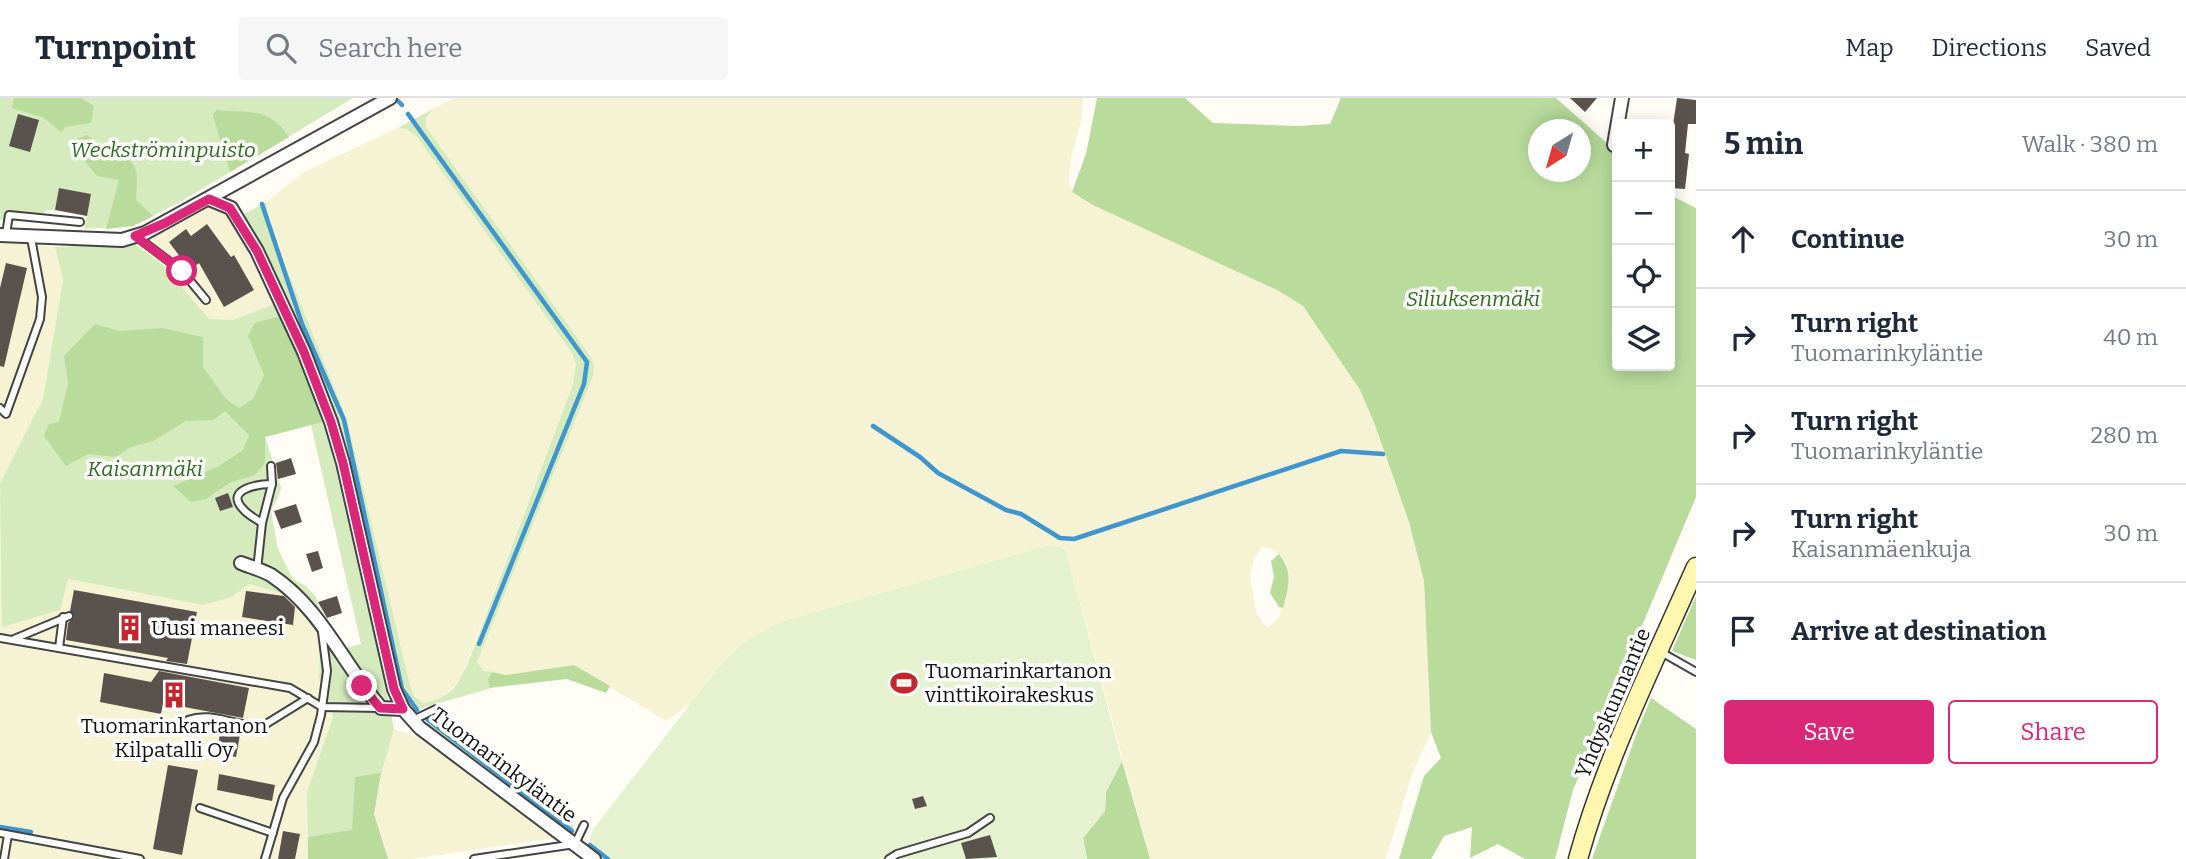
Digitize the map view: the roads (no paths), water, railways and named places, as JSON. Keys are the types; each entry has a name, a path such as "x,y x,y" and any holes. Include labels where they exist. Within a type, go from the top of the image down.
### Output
{"main road":[{"name":"Yhdyskunnantie","path":"1578,859 1626,724 1696,566"}],"street":[{"path":"0,249 3,236 122,240 135,236 165,223 390,98"},
{"path":"1618,119 1622,98"},
{"name":"Tuomarinkyläntie","path":"209,199 230,208 257,251 304,352 331,422 343,463 394,689 403,709 412,720 594,859"},
{"path":"241,563 269,574 308,604 362,686 380,708 403,709"}],"lane":[{"path":"3,236 9,215 80,222"},
{"path":"135,236 182,271 206,300"},
{"path":"0,408 6,414 40,318 42,297 31,238"},
{"path":"257,569 262,523 272,484 271,466"},
{"path":"262,523 242,509 240,496 243,489 249,486 272,484"},
{"path":"12,640 66,617 59,648"},
{"path":"265,859 283,798 314,742 322,707 327,671 319,621"},
{"path":"0,638 290,688 322,707 380,708"},
{"path":"1659,651 1696,672"},
{"path":"188,720 202,715 258,726 266,724 308,698"},
{"path":"412,720 436,709"},
{"path":"200,808 273,832"},
{"path":"889,859 897,854 968,832 990,818"},
{"path":"474,859 575,844 583,825"},
{"path":"0,833 105,856 140,859"},
{"path":"4,859 8,835"}],"waterway":[{"path":"398,101 402,105"},
{"path":"408,114 587,362 584,384 479,644"},
{"path":"262,204 302,324 344,420 402,689 417,710"},
{"path":"873,426 920,457 938,473 1006,510 1021,514 1060,538 1074,539 1341,451 1383,454"},
{"path":"427,719 572,831"},
{"path":"0,827 31,832"},
{"path":"590,845 608,859"}],"place":[{"name":"Uusi maneesi","path":"130,628"},
{"name":"Tuomarinkartanon vinttikoirakeskus","path":"904,683"},
{"name":"Tuomarinkartanon Kilpatalli Oy","path":"174,695"}],"park label":[{"name":"Weckströminpuisto","path":"163,150"},
{"name":"Siliuksenmäki","path":"1473,299"},
{"name":"Kaisanmäki","path":"145,469"}]}
